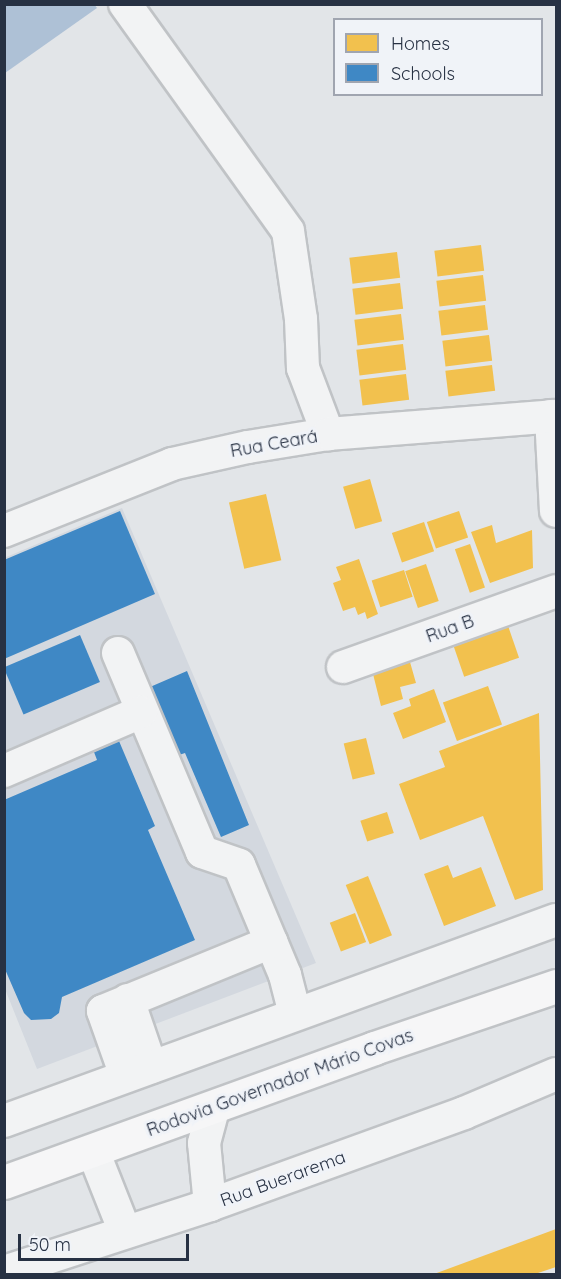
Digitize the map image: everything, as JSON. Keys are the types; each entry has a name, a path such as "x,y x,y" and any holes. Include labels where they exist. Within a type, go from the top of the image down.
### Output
{"highway":[{"name":"Rodovia Governador Mário Covas","path":"4,1182 374,1048 556,986"}],"street":[{"path":"125,4 288,231 301,319 303,368 328,434"},
{"path":"554,416 556,511"},
{"name":"Rua Ceará","path":"4,531 172,464 328,434 554,416"},
{"name":"Rua B","path":"343,667 556,591"},
{"path":"118,653 202,852 239,865 271,942 295,1014"},
{"path":"4,771 141,712"},
{"path":"4,1121 556,921"},
{"path":"139,1072 128,1000 271,942"},
{"name":"Rua Buerarema","path":"4,1272 210,1205 464,1113 556,1074"},
{"path":"210,1205 204,1143 213,1108"},
{"path":"93,1151 124,1232"}],"shaded area":[{"path":"122,508 316,963 37,1069 5,989 4,558"}],"water":[{"path":"5,4 94,4 97,8 5,73"}],"building: Homes":[{"path":"481,245 484,271 438,277 434,251"},
{"path":"397,252 400,278 353,284 349,258"},
{"path":"483,275 486,301 440,307 436,281"},
{"path":"400,283 403,309 356,315 352,289"},
{"path":"485,305 488,330 441,336 438,311"},
{"path":"401,314 404,340 358,346 354,320"},
{"path":"489,335 492,361 446,367 442,341"},
{"path":"403,344 406,370 360,376 356,350"},
{"path":"492,365 495,391 449,397 445,371"},
{"path":"406,374 409,400 363,406 359,380"},
{"path":"370,479 382,521 355,529 343,487"},
{"path":"266,494 281,560 244,569 229,503"},
{"path":"459,511 468,537 436,549 427,522"},
{"path":"424,522 434,551 402,562 392,533"},
{"path":"492,525 496,543 532,530 533,568 490,583 471,532"},
{"path":"470,544 485,587 470,593 455,549"},
{"path":"359,559 378,614 367,619 365,612 358,615 355,607 343,611 333,583 341,580 336,567"},
{"path":"426,564 439,601 418,608 405,571"},
{"path":"404,570 413,597 380,607 372,581"},
{"path":"506,620 519,658 464,677 451,639"},
{"path":"408,655 416,683 400,687 403,699 381,706 373,674 388,670 386,661"},
{"path":"488,686 502,725 457,741 443,702"},
{"path":"434,689 446,722 403,739 393,713 411,706 409,699"},
{"path":"539,713 543,890 515,900 483,816 420,840 399,784 445,767 439,751"},
{"path":"366,738 375,774 353,779 344,744"},
{"path":"387,812 394,833 367,842 360,821"},
{"path":"448,865 453,878 481,867 496,906 444,926 424,874"},
{"path":"368,876 392,935 370,944 346,885"},
{"path":"355,913 366,942 341,952 330,923"},
{"path":"556,1229 556,1267 535,1274 434,1274"}],"building: Schools":[{"path":"120,511 155,594 4,659 4,560"},
{"path":"80,635 100,682 24,714 4,667"},
{"path":"187,671 249,825 221,837 185,753 179,755 150,687"},
{"path":"119,741 155,826 148,830 195,940 62,997 59,1013 51,1019 31,1020 24,1013 4,967 4,800 97,760 94,752"}]}
